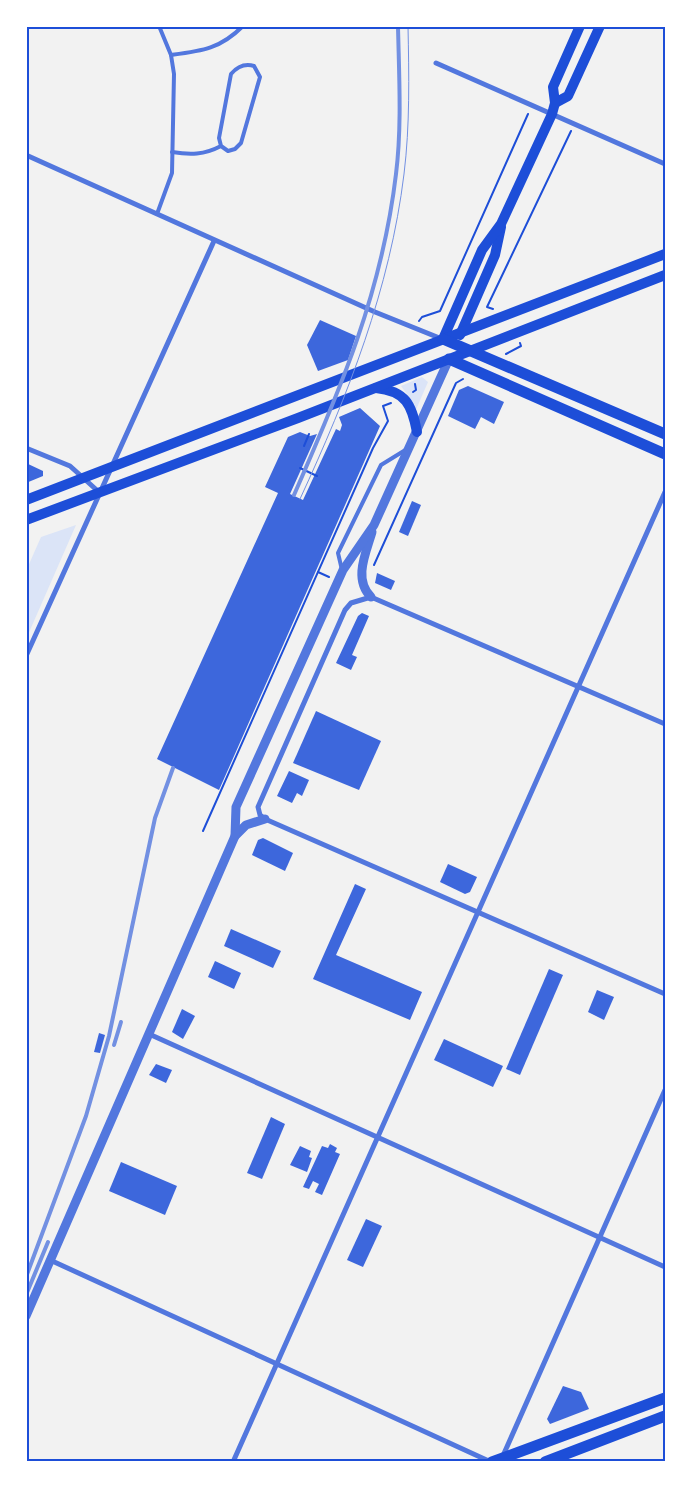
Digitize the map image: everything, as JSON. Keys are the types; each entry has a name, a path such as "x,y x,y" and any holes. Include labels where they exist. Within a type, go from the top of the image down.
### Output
{"main road":[{"path":"443,339 482,250 501,224 552,114 556,103 553,87 580,26"},
{"path":"556,103 568,96 600,26"},
{"path":"449,359 495,255 501,224"},
{"path":"26,500 665,254"},
{"path":"26,520 375,388 665,275"},
{"path":"443,339 665,434"},
{"path":"449,359 665,454"},
{"path":"375,388 392,391 403,397 409,407 417,432"},
{"path":"496,1461 665,1398"},
{"path":"545,1462 665,1416"}],"street":[{"path":"436,63 665,164"},
{"path":"26,155 214,241 443,339"},
{"path":"26,656 214,241"},
{"path":"26,1316 235,836 236,807 342,570 374,524 449,359"},
{"path":"26,448 70,466 100,493"},
{"path":"233,1462 665,492"},
{"path":"374,524 361,577 364,588 371,596 665,724"},
{"path":"371,596 351,603 345,610 258,803 259,813 265,819 665,994"},
{"path":"235,836 246,825 265,819"},
{"path":"149,1034 665,1267"},
{"path":"50,1260 496,1461 665,1090"}],"lane":[{"path":"171,55 200,52 228,40 243,26"},
{"path":"157,214 172,173 174,74 171,55 158,27"},
{"path":"244,65 254,66 260,78 242,143 235,149 228,151 221,146 219,138 231,74 238,67 244,65"},
{"path":"172,152 190,155 204,153 221,146"},
{"path":"342,570 338,554 381,465 411,446"}],"path":[{"path":"414,328 422,317 440,311 532,105"},
{"path":"203,830 373,448 388,421 383,406 416,390 412,373"},
{"path":"304,446 308,434"},
{"path":"300,468 317,476"}],"shaded area":[{"path":"422,377 428,382 415,412 412,401 401,386"},
{"path":"76,525 27,637 26,571 41,537"}],"building":[{"path":"320,320 356,336 348,360 318,371 307,345"},
{"path":"468,386 504,402 494,424 481,417 475,429 448,416 459,390"},
{"path":"360,408 380,426 219,790 157,759 278,493 265,487 288,437 300,432 310,436 317,434 290,494 303,500 336,429 340,431 342,425 339,417"},
{"path":"26,463 43,471 43,476 26,483"},
{"path":"412,501 421,505 408,536 399,532"},
{"path":"377,573 395,581 391,590 375,583"},
{"path":"362,613 369,616 352,655 357,657 351,670 336,663 358,616"},
{"path":"316,711 381,741 359,790 293,763"},
{"path":"289,771 309,780 302,796 297,793 292,803 277,796"},
{"path":"263,838 293,853 285,871 252,855 258,840"},
{"path":"448,864 477,877 470,892 465,894 440,882"},
{"path":"355,884 366,889 336,955 422,992 410,1020 313,979"},
{"path":"231,929 281,951 273,968 224,946"},
{"path":"215,961 241,973 234,989 208,977"},
{"path":"549,969 563,975 520,1075 506,1069"},
{"path":"597,990 614,997 604,1020 588,1012"},
{"path":"182,1009 195,1016 183,1039 172,1032"},
{"path":"99,1033 105,1035 100,1053 94,1052"},
{"path":"444,1039 503,1066 493,1087 434,1060"},
{"path":"156,1064 172,1070 166,1083 149,1075"},
{"path":"271,1117 285,1124 262,1179 247,1173"},
{"path":"330,1144 337,1148 335,1152 340,1154 322,1195 315,1192 319,1184 313,1181 309,1189 303,1187 322,1146 328,1148"},
{"path":"300,1146 311,1151 309,1157 312,1158 307,1172 290,1165"},
{"path":"121,1162 177,1186 165,1215 109,1191"},
{"path":"366,1219 382,1226 363,1267 347,1260"},
{"path":"563,1386 581,1392 589,1409 550,1424 547,1419"}],"tram line":[{"path":"300,499 335,421 365,341 389,259 406,156 409,100 408,26"}],"railway":[{"path":"294,495 343,378 370,299 381,259 390,217 398,156 400,100 398,26"},
{"path":"26,1277 86,1116 109,1036 155,818 173,768"},
{"path":"114,1045 121,1022"},
{"path":"26,1295 48,1242"}]}
